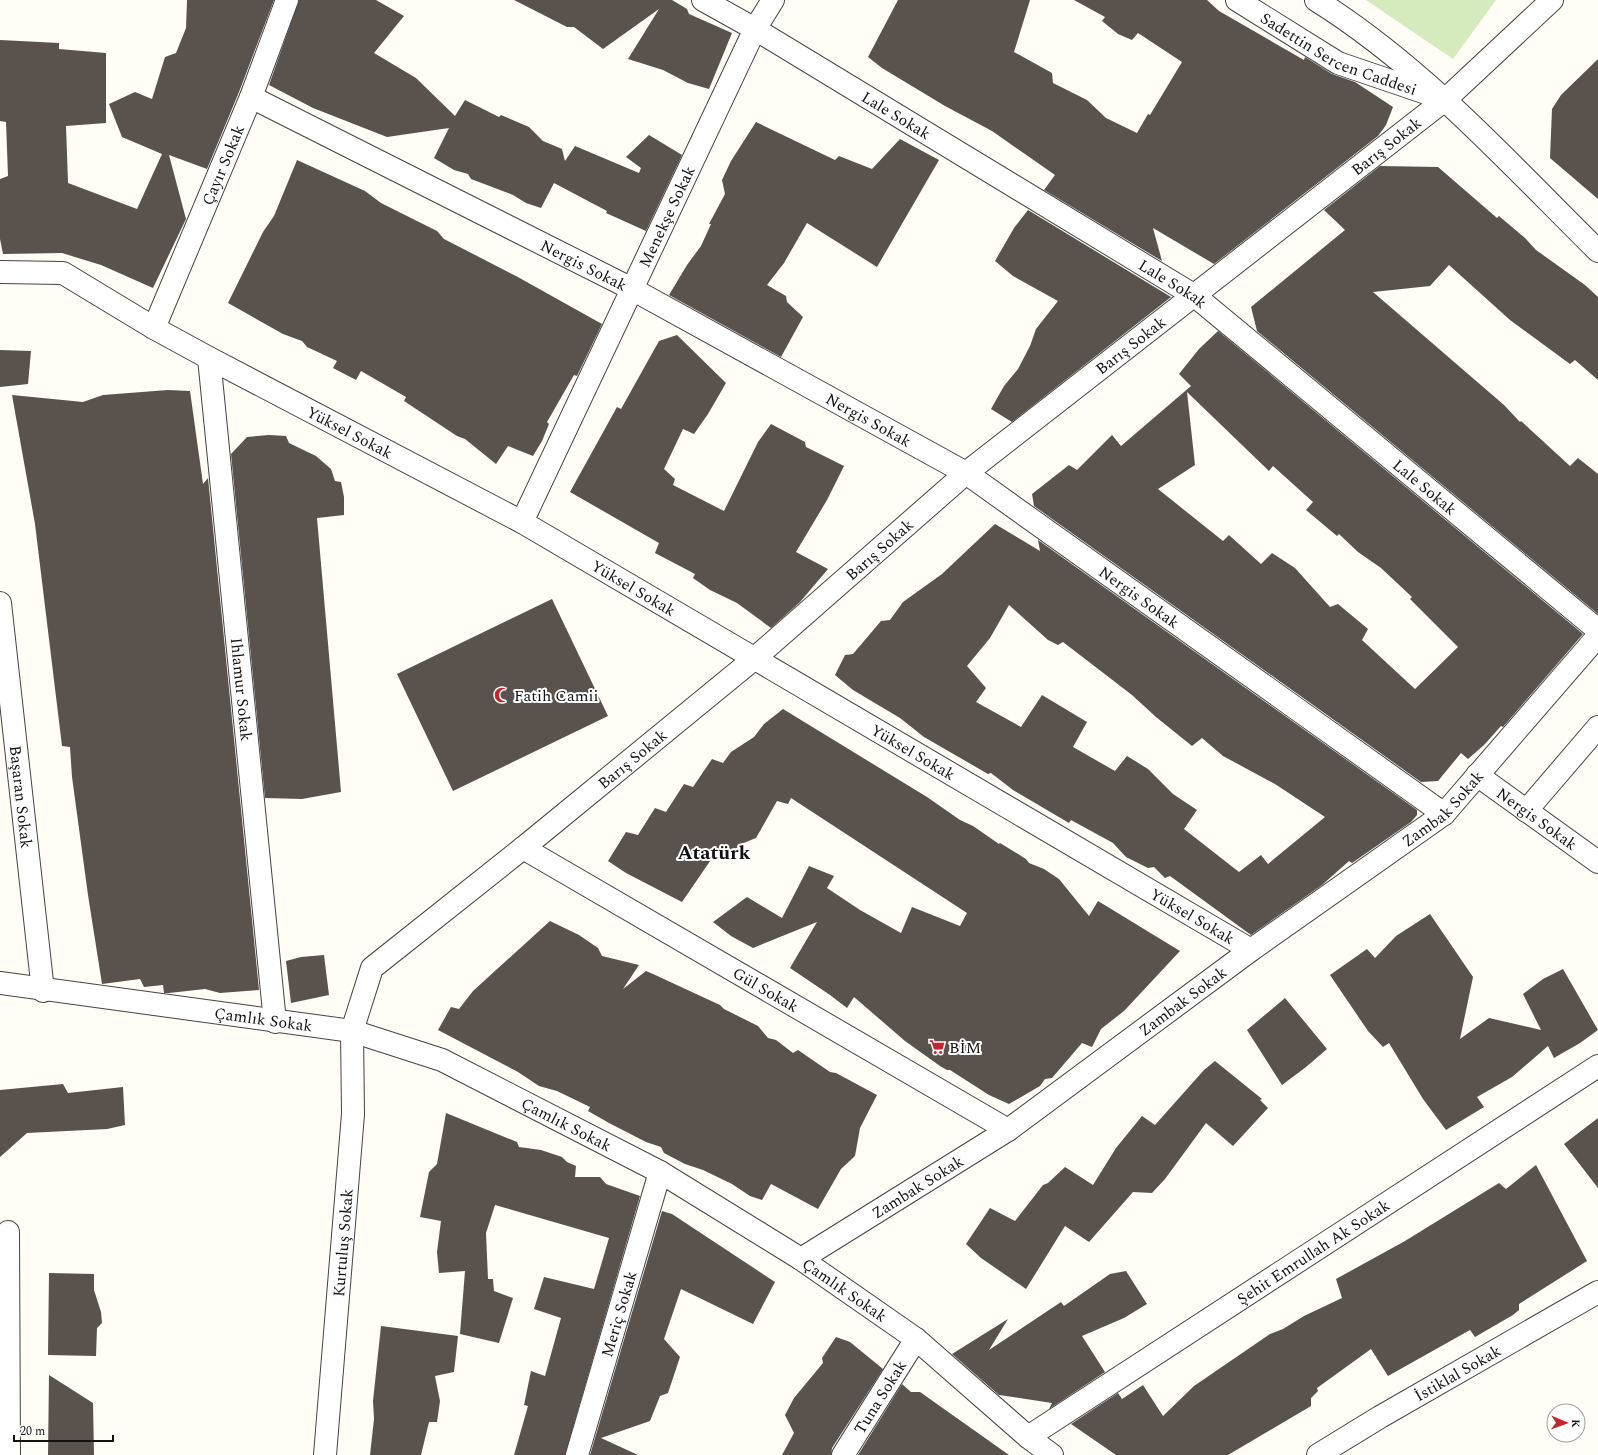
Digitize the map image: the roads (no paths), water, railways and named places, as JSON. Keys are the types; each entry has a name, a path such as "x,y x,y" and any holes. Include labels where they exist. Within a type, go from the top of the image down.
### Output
{"street":[{"name":"Çayır Sokak","path":"154,328 251,97 287,0"},
{"name":"Lale Sokak","path":"703,0 755,29 1195,296 1598,630"},
{"name":"Menekşe Sokak","path":"522,522 755,29 773,0"},
{"name":"Sadettin Sercen Caddesi","path":"1237,0 1338,63 1446,99"},
{"name":"Sadettin Sercen Caddesi","path":"1316,0 1344,18 1446,99 1598,251"},
{"name":"Barış Sokak","path":"352,1031 372,968 523,848 755,658 966,473 1446,99 1552,0"},
{"name":"Nergis Sokak","path":"251,97 632,289 966,473 1444,814"},
{"name":"Yüksel Sokak","path":"0,272 63,273 154,328 209,358 522,522 1251,950"},
{"name":"Ihlamur Sokak","path":"209,358 275,1022"},
{"name":"Başaran Sokak","path":"0,603 43,991"},
{"name":"Zambak Sokak","path":"801,1259 1008,1130 1251,950 1444,814 1598,636"},
{"path":"1526,811 1598,727"},
{"name":"Nergis Sokak","path":"1477,775 1598,862"},
{"name":"Gül Sokak","path":"523,848 1008,1130"},
{"name":"Çamlık Sokak","path":"0,984 275,1022 352,1031 442,1060 660,1172 801,1259 916,1339 1028,1437 1052,1455"},
{"name":"Kurtuluş Sokak","path":"324,1455 353,1114 352,1031"},
{"name":"Şehit Emrullah Ak Sokak","path":"1028,1437 1598,1066"},
{"name":"Meriç Sokak","path":"577,1455 660,1172"},
{"path":"8,1232 10,1455"},
{"name":"İstiklal Sokak","path":"1318,1455 1380,1416 1598,1292"},
{"name":"Tuna Sokak","path":"843,1455 916,1339"}],"place":[{"name":"Fatih Camii","path":"502,695"},
{"name":"BİM","path":"937,1047"}],"district":[{"name":"Atatürk","path":"714,852"}]}
